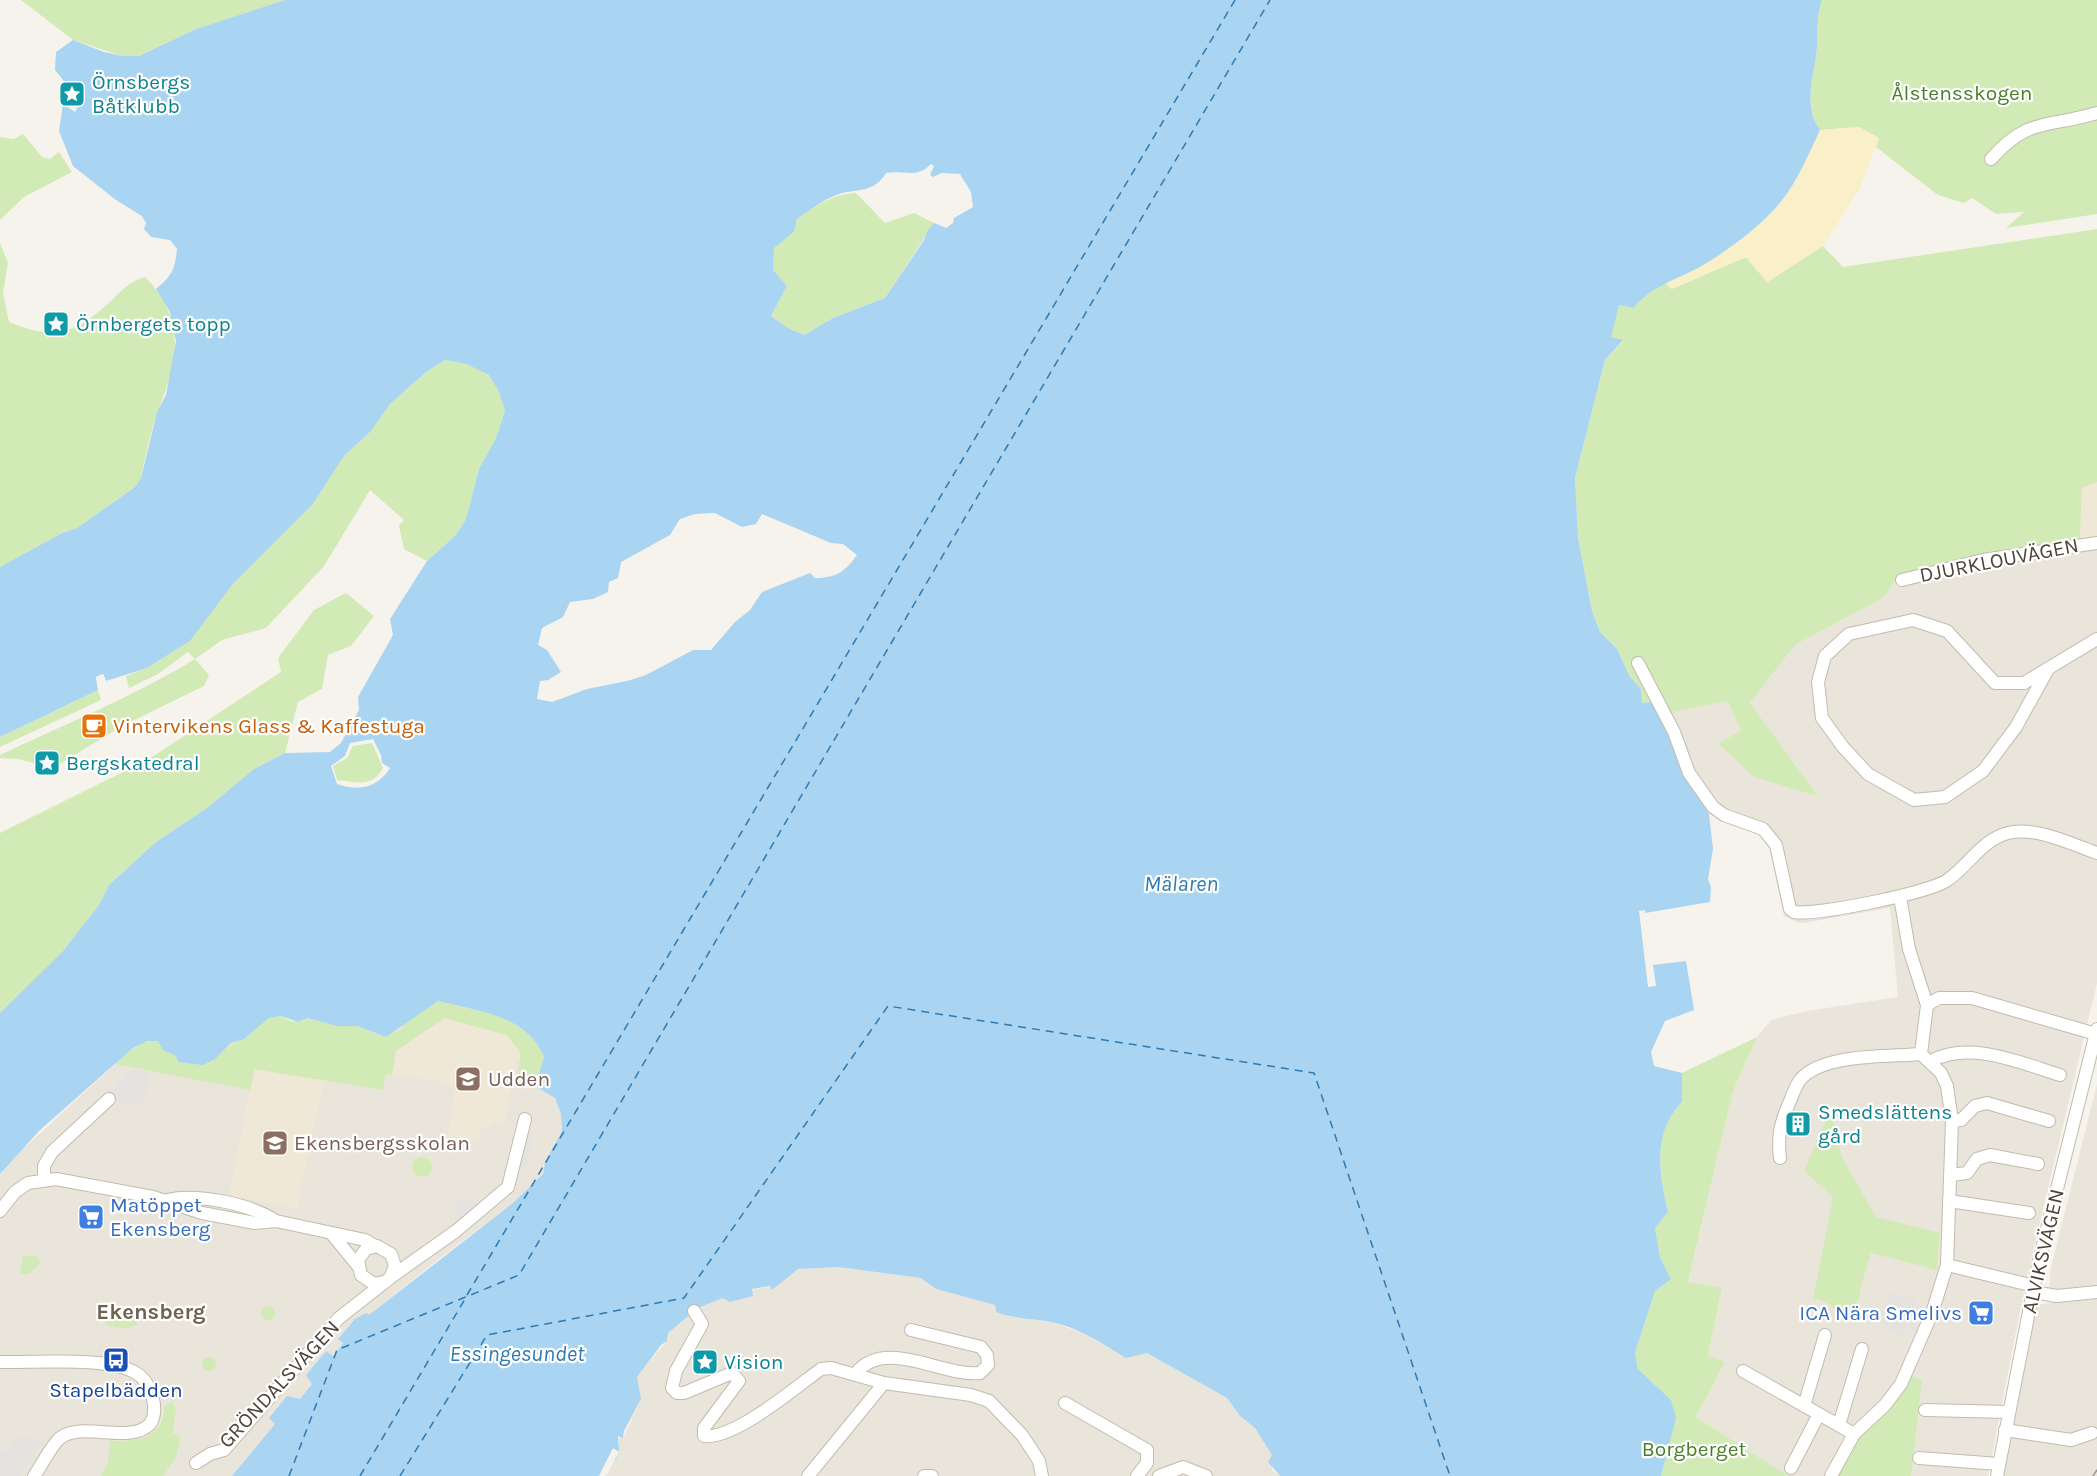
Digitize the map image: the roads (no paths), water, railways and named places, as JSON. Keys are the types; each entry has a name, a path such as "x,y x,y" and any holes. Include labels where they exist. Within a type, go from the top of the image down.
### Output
{"street":[{"path":"1991,159 2006,142 2029,127 2097,113"},
{"name":"DJURKLOUVÄGEN","path":"1902,580 1974,562 2097,543"},
{"path":"2047,671 2024,683 1995,683 1947,631 1913,620 1873,627 1849,634 1825,656 1818,682 1822,718 1843,747 1868,774 1892,790 1914,800 1945,797 1983,771 2016,727 2047,671 2055,662 2097,639"},
{"path":"1638,663 1674,732 1689,773 1713,807 1724,815 1763,829 1776,845 1790,909 1794,912 1900,897 1945,882 1989,842 2006,834 2038,834 2097,852"},
{"path":"1900,897 1910,948 1927,1005 1926,1058"},
{"path":"1927,1005 1939,998 1972,998 2096,1037"},
{"name":"ALVIKSVÄGEN","path":"1998,1470 2033,1289 2096,1037"},
{"path":"1780,1158 1777,1138 1780,1123 1800,1080 1817,1067 1849,1059 1926,1058 1946,1053 1969,1053 2018,1062 2060,1075"},
{"path":"1831,1476 1854,1434 1885,1405 1901,1384 1932,1313 1947,1264 1952,1175 1952,1121 1947,1086 1937,1067 1926,1058"},
{"path":"44,1179 44,1166 51,1152 109,1099"},
{"path":"1952,1121 1961,1120 1976,1106 1988,1103 2049,1121"},
{"name":"GRÖNDALSVÄGEN","path":"196,1463 224,1450 339,1318 387,1280 456,1231 508,1187 525,1119"},
{"path":"1952,1175 1967,1173 1977,1159 1989,1155 2038,1164"},
{"path":"0,1211 22,1187 44,1179 56,1179 167,1200 181,1197 258,1210 276,1221 365,1240 382,1247 391,1254 417,1259"},
{"path":"1949,1201 2029,1213"},
{"path":"331,1233 369,1282 387,1280 395,1266 391,1254"},
{"path":"360,1301 359,1271 362,1254 375,1246"},
{"path":"1947,1264 2057,1296 2097,1292"},
{"path":"694,1311 702,1324 676,1371 672,1388 677,1393 684,1392 732,1373 740,1381 704,1428 704,1436 712,1437 732,1430 821,1369 831,1368 856,1373 884,1383 971,1395 988,1401 1023,1435 1039,1461 1042,1476"},
{"path":"856,1373 861,1367 880,1358 903,1360 968,1374 980,1373 988,1365 987,1355 981,1347 911,1330"},
{"path":"1804,1406 1825,1335"},
{"path":"1839,1425 1862,1348"},
{"path":"0,1362 89,1363 129,1369 144,1379 152,1395 154,1411 148,1425 136,1431 70,1434 60,1438 34,1476"},
{"path":"1743,1371 1854,1434"},
{"path":"808,1476 884,1383"},
{"path":"1065,1403 1147,1450 1147,1464 1137,1476"},
{"path":"1925,1410 2008,1412"},
{"path":"1791,1468 1819,1414"},
{"path":"2005,1430 2071,1440 2092,1432"},
{"path":"1919,1458 1998,1470"},
{"path":"1159,1476 1183,1467 1206,1476"},
{"path":"924,1476 932,1476"}],"water":[{"name":"Mälaren","path":"285,0 1822,0 1811,85 1812,113 1820,130 1801,170 1793,185 1770,214 1724,252 1700,267 1664,284 1640,300 1634,308 1619,305 1611,337 1623,340 1605,360 1575,478 1578,538 1592,611 1600,632 1617,649 1630,677 1641,689 1642,703 1651,702 1665,728 1682,771 1709,814 1713,849 1708,879 1711,887 1710,902 1645,913 1645,910 1639,911 1648,987 1656,986 1653,965 1686,961 1694,1010 1665,1021 1651,1052 1654,1066 1682,1073 1682,1102 1672,1114 1666,1127 1660,1154 1662,1183 1668,1212 1655,1228 1660,1257 1671,1279 1655,1291 1635,1353 1638,1369 1671,1400 1676,1418 1661,1476 1280,1476 1268,1462 1272,1455 1255,1428 1240,1416 1227,1398 1147,1353 1126,1358 1090,1337 1061,1324 996,1312 995,1305 936,1289 921,1278 838,1267 798,1269 772,1290 770,1286 752,1289 753,1296 730,1302 723,1298 698,1308 668,1333 667,1341 661,1345 637,1377 641,1399 624,1431 623,1438 618,1436 619,1450 616,1460 613,1460 606,1476 232,1476 275,1424 269,1418 287,1396 300,1399 312,1384 306,1375 326,1351 333,1356 343,1343 338,1339 355,1319 366,1313 369,1315 513,1203 543,1174 545,1162 562,1131 561,1114 555,1098 535,1086 544,1057 526,1032 499,1017 438,1001 386,1037 357,1026 336,1026 307,1018 298,1022 281,1016 269,1018 244,1039 231,1043 215,1059 203,1065 179,1062 175,1055 163,1050 158,1041 148,1041 133,1048 40,1130 0,1174 0,1013 63,951 99,905 109,885 156,842 207,808 254,769 285,753 330,752 341,743 359,710 358,697 393,635 390,619 427,561 456,535 466,519 479,469 496,438 505,411 499,392 489,375 466,364 445,360 426,372 390,404 371,431 344,456 313,504 233,584 190,641 147,668 106,681 103,674 96,677 98,690 0,737 0,567 62,533 77,528 135,487 141,478 157,412 166,395 176,341 170,312 156,289 172,272 177,249 170,240 151,237 144,229 146,223 142,216 116,200 73,166 59,131 63,104 75,112 84,97 83,82 67,85 55,70 56,52 73,40 104,52 122,56 139,56 196,29","holes":["931,164 934,166 930,175 933,177 942,173 960,174 971,192 973,207 954,218 953,223 946,228 934,223 885,298 833,318 804,335 788,328 771,316 787,286 773,270 774,248 794,232 797,219 833,196 865,189 876,184 886,173 915,173 926,169","715,513 742,527 756,524 762,514 831,543 843,544 857,555 844,570 829,577 815,578 810,573 762,592 750,610 735,622 711,650 693,650 646,675 627,681 587,689 552,702 537,699 540,681 548,680 561,672 547,650 538,645 542,628 563,617 570,602 593,599 608,592 609,582 618,578 621,562 670,535 680,519 695,514","373,739 381,755 382,763 390,768 380,780 368,786 353,788 337,784 331,766 345,756 350,743"]}],"tram line":[{"path":"2093,1476 2097,1470"}],"place":[{"name":"Örnsbergs Båtklubb","path":"72,94"},
{"name":"Örnbergets topp","path":"56,324"},
{"name":"Vintervikens Glass & Kaffestuga","path":"94,726"},
{"name":"Bergskatedral","path":"47,763"},
{"name":"Udden","path":"468,1079"},
{"name":"Smedslättens gård","path":"1798,1124"},
{"name":"Ekensbergsskolan","path":"275,1143"},
{"name":"Matöppet Ekensberg","path":"91,1217"},
{"name":"ICA Nära Smelivs","path":"1981,1313"},
{"name":"Stapelbädden","path":"116,1360"},
{"name":"Vision","path":"705,1362"}],"district":[{"name":"Ekensberg","path":"151,1311"}],"park label":[{"name":"Ålstensskogen","path":"1962,93"},
{"name":"Borgberget","path":"1694,1449"}],"water label":[{"name":"Essingesundet","path":"517,1353"}]}
